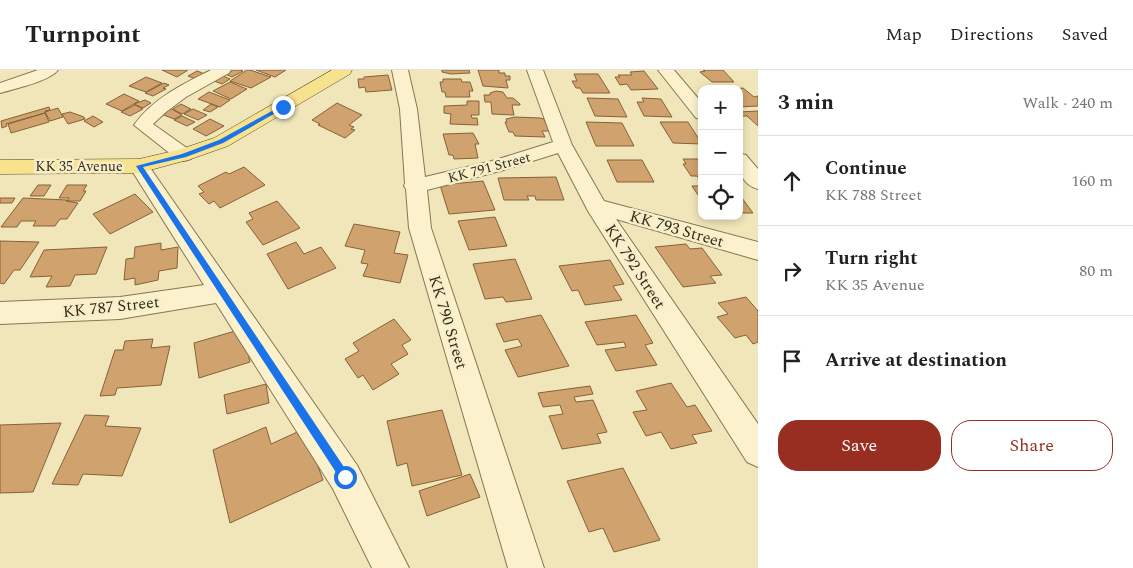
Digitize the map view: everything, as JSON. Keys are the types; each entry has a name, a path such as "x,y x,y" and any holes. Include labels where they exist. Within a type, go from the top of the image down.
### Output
{"main road":[{"name":"KK 35 Avenue","path":"0,167 139,166 184,155 221,142 344,70"}],"street":[{"path":"184,155 143,125 154,112 165,104 223,70"},
{"name":"KK 790 Street","path":"400,70 407,94 414,186 420,228 526,568"},
{"name":"KK 792 Street","path":"535,70 563,145 596,206 758,451"},
{"path":"666,70 698,109"},
{"path":"0,88 51,71"},
{"name":"KK 791 Street","path":"414,186 497,166 563,145"},
{"path":"743,164 757,180"},
{"path":"139,166 345,477 391,568"},
{"name":"KK 793 Street","path":"596,206 758,250"},
{"name":"KK 787 Street","path":"0,313 120,308 222,292"}],"building":[{"path":"162,70 188,70 177,77"},
{"path":"233,70 243,71 232,77 225,74"},
{"path":"247,70 271,77 251,88 230,81"},
{"path":"256,70 286,70 275,77"},
{"path":"442,70 469,70 470,73 451,74 442,72"},
{"path":"478,70 499,70 499,73 505,73 505,76 510,76 510,80 506,80 508,88 483,86"},
{"path":"703,70 723,70 734,82 712,82 700,72 705,71"},
{"path":"197,71 205,74 196,79 188,76"},
{"path":"644,71 658,89 631,90 627,84 620,85 615,77 620,77 618,75 632,75 630,72"},
{"path":"574,74 598,74 610,93 583,93 580,88 576,88 572,81 577,81"},
{"path":"388,75 392,90 366,92 365,87 359,88 358,79"},
{"path":"223,76 230,79 222,84 214,81"},
{"path":"146,77 162,83 146,92 129,86"},
{"path":"443,79 461,79 462,82 470,82 473,91 469,91 470,97 446,97 445,92 442,92 440,82 443,82"},
{"path":"230,82 247,89 231,99 213,91"},
{"path":"164,83 169,85 163,88 166,89 153,96 145,93"},
{"path":"743,88 754,97 758,96 758,106 743,107"},
{"path":"496,91 503,92 507,98 513,98 520,104 512,105 514,115 492,114 491,102 485,102 484,95 490,95 490,93"},
{"path":"209,92 230,100 220,107 198,99"},
{"path":"124,94 139,101 122,111 106,104"},
{"path":"587,98 618,99 627,117 595,116"},
{"path":"642,98 661,99 672,117 644,116 637,102 644,102"},
{"path":"145,100 151,103 143,108 134,104"},
{"path":"467,101 479,101 479,115 471,115 472,118 477,118 478,125 450,124 451,114 444,113 444,106 467,105"},
{"path":"337,103 362,115 349,125 354,127 351,129 355,130 345,138 318,125 320,124 312,120"},
{"path":"181,104 191,109 182,114 173,109"},
{"path":"211,104 218,107 210,112 203,110"},
{"path":"135,105 143,109 130,116 121,112"},
{"path":"49,107 50,110 45,111 45,113 6,124 7,126 2,128 1,121"},
{"path":"58,108 63,117 50,121 45,112"},
{"path":"170,108 182,115 174,119 161,114"},
{"path":"193,109 207,115 198,120 184,114"},
{"path":"758,111 758,126 747,116 743,116 743,112"},
{"path":"70,112 85,119 68,124 62,114"},
{"path":"45,113 49,122 11,133 8,124"},
{"path":"93,116 103,122 94,127 84,121"},
{"path":"182,116 195,122 187,126 174,120"},
{"path":"515,117 544,119 549,131 542,131 545,137 515,136 513,132 509,132 505,122 507,122 506,119"},
{"path":"210,119 224,126 206,136 193,129"},
{"path":"586,122 622,123 634,146 596,146"},
{"path":"660,122 688,122 698,138 698,144 673,143"},
{"path":"473,133 479,144 475,144 478,158 454,159 453,155 449,155 443,134"},
{"path":"683,159 698,159 698,177 691,176 683,164 686,164"},
{"path":"607,160 642,160 654,182 617,182"},
{"path":"244,167 265,185 220,208 214,201 209,204 199,194 204,192 198,186 226,172 229,174"},
{"path":"556,177 564,200 536,200 535,196 527,196 529,200 504,200 498,178"},
{"path":"483,181 495,210 449,214 440,185"},
{"path":"38,185 51,185 44,196 30,196"},
{"path":"67,185 87,185 80,201 67,201 69,198 59,198"},
{"path":"692,186 698,186 698,195"},
{"path":"135,194 153,212 110,234 93,214"},
{"path":"0,198 15,198 12,203 0,203"},
{"path":"23,198 67,200 78,203 67,219 60,219 55,226 33,226 36,221 21,221 17,227 1,227"},
{"path":"743,199 753,213 743,213"},
{"path":"277,201 300,228 263,245 246,222 253,219 249,213"},
{"path":"495,217 507,246 469,250 458,221"},
{"path":"354,224 400,232 394,253 408,255 400,283 363,276 368,264 361,263 365,250 345,246"},
{"path":"0,241 39,242 20,270 14,270 4,284 0,283"},
{"path":"296,242 304,254 321,247 336,268 288,289 267,254"},
{"path":"161,243 161,250 178,247 177,268 159,271 158,280 135,285 135,278 124,280 126,259 134,258 135,247"},
{"path":"686,244 690,249 702,248 722,275 710,276 716,283 683,287 655,247"},
{"path":"107,247 96,274 75,275 70,286 46,287 52,276 30,277 44,250"},
{"path":"515,259 532,299 506,302 503,297 485,299 473,264"},
{"path":"610,260 624,284 613,286 622,300 585,305 578,290 572,291 559,266"},
{"path":"746,297 758,311 758,342 753,344 746,335 735,338 717,317 728,314 718,303"},
{"path":"541,315 569,366 518,377 505,350 522,346 518,339 504,342 496,324"},
{"path":"636,315 653,343 645,345 657,365 616,371 605,350 626,347 624,342 597,345 585,322"},
{"path":"394,319 411,340 402,345 408,354 391,364 399,374 373,390 363,375 358,378 345,359 359,351 353,343"},
{"path":"242,329 250,362 199,378 194,343"},
{"path":"153,339 151,348 170,346 161,385 117,388 115,395 100,396 115,350 123,350 125,341"},
{"path":"671,383 687,407 695,405 712,431 692,435 697,443 671,449 661,432 646,436 633,412 647,410 636,391"},
{"path":"266,384 269,403 227,414 224,395"},
{"path":"590,386 593,394 574,397 576,402 593,400 607,432 597,434 601,443 562,449 549,416 563,414 560,405 543,407 538,393"},
{"path":"442,410 462,475 412,486 407,463 397,466 387,421"},
{"path":"85,415 109,416 105,426 141,428 122,476 83,474 78,485 52,484"},
{"path":"61,423 33,492 0,493 0,425"},
{"path":"266,427 271,444 304,429 323,480 230,523 213,450"},
{"path":"623,468 660,540 614,552 603,528 589,532 567,481"},
{"path":"470,474 480,497 427,516 419,491"}],"route":[{"path":"283,107 221,142 184,155 139,166 345,477"}]}
